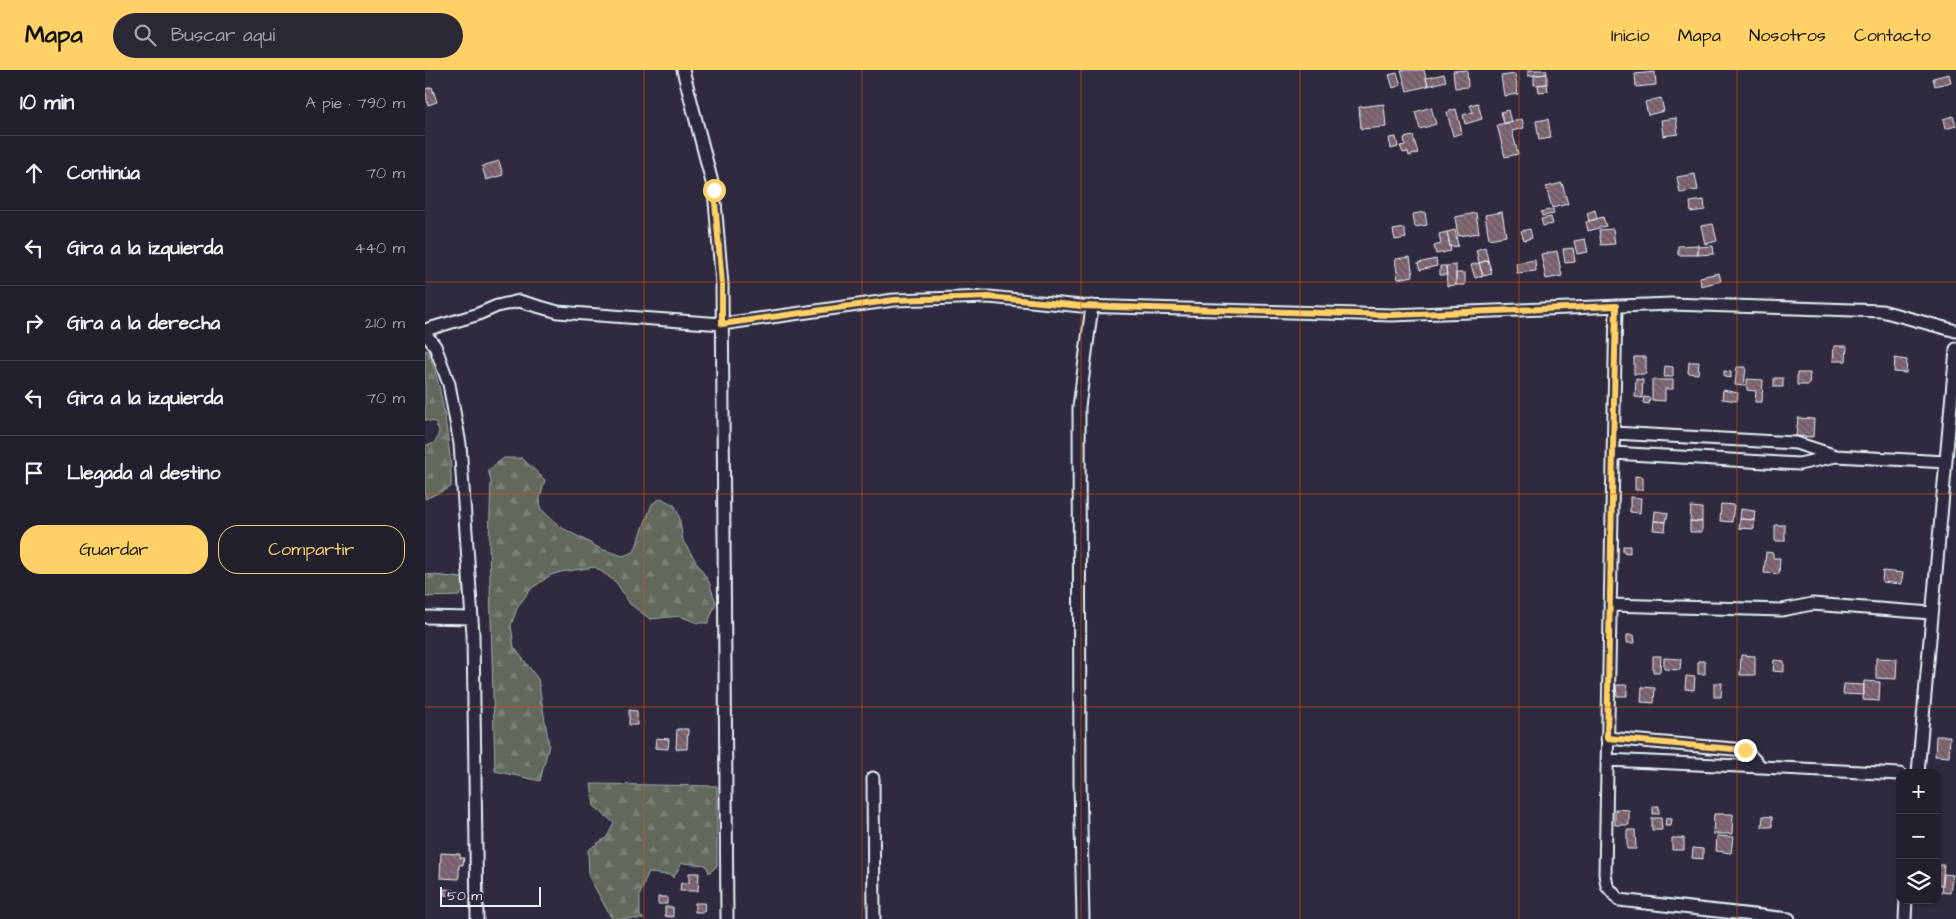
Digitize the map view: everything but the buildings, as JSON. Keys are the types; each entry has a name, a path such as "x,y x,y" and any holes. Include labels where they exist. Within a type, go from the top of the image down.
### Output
{"street":[{"path":"683,70 714,190 722,284 727,919"},
{"path":"477,919 472,618 460,444 449,384 435,346 425,332 497,306 519,301 558,312 722,324 894,300 989,297 1093,306 1392,315 1671,304 1882,311 1956,331"},
{"path":"1083,919 1080,780 1079,407 1093,306"},
{"path":"1616,306 1607,738 1605,874 1607,886 1619,900 1789,919"},
{"path":"1918,769 1956,349"},
{"path":"1614,434 1796,442 1837,456"},
{"path":"1613,452 1799,464 1837,456 1946,462"},
{"path":"1610,605 1782,610 1812,604 1932,613"},
{"path":"425,617 472,618"},
{"path":"1607,738 1745,750 1761,766"},
{"path":"1607,760 1896,774"},
{"path":"873,778 874,919"},
{"path":"1905,919 1906,904"}],"green space":[{"path":"427,350 436,375 445,417 451,487 425,499 425,445 435,442 439,431 435,422 425,420 425,351"},
{"path":"504,458 522,458 545,480 540,498 541,509 559,526 601,549 623,556 634,552 652,504 661,498 675,506 679,516 683,541 709,582 716,603 708,623 697,623 680,616 650,619 630,604 616,582 595,567 551,575 532,588 518,606 511,625 514,647 538,679 549,745 540,781 495,771 489,543 491,481 488,470"},
{"path":"425,574 462,578 464,590 459,596 425,597"},
{"path":"591,784 717,786 717,866 709,873 706,865 682,863 673,878 671,875 648,873 640,894 640,916 644,919 612,919 589,877 588,850 607,837 614,823 594,806"}],"route":[{"path":"714,190 722,284 722,324 894,300 989,297 1081,306 1392,315 1616,306 1607,738 1745,750"}]}
